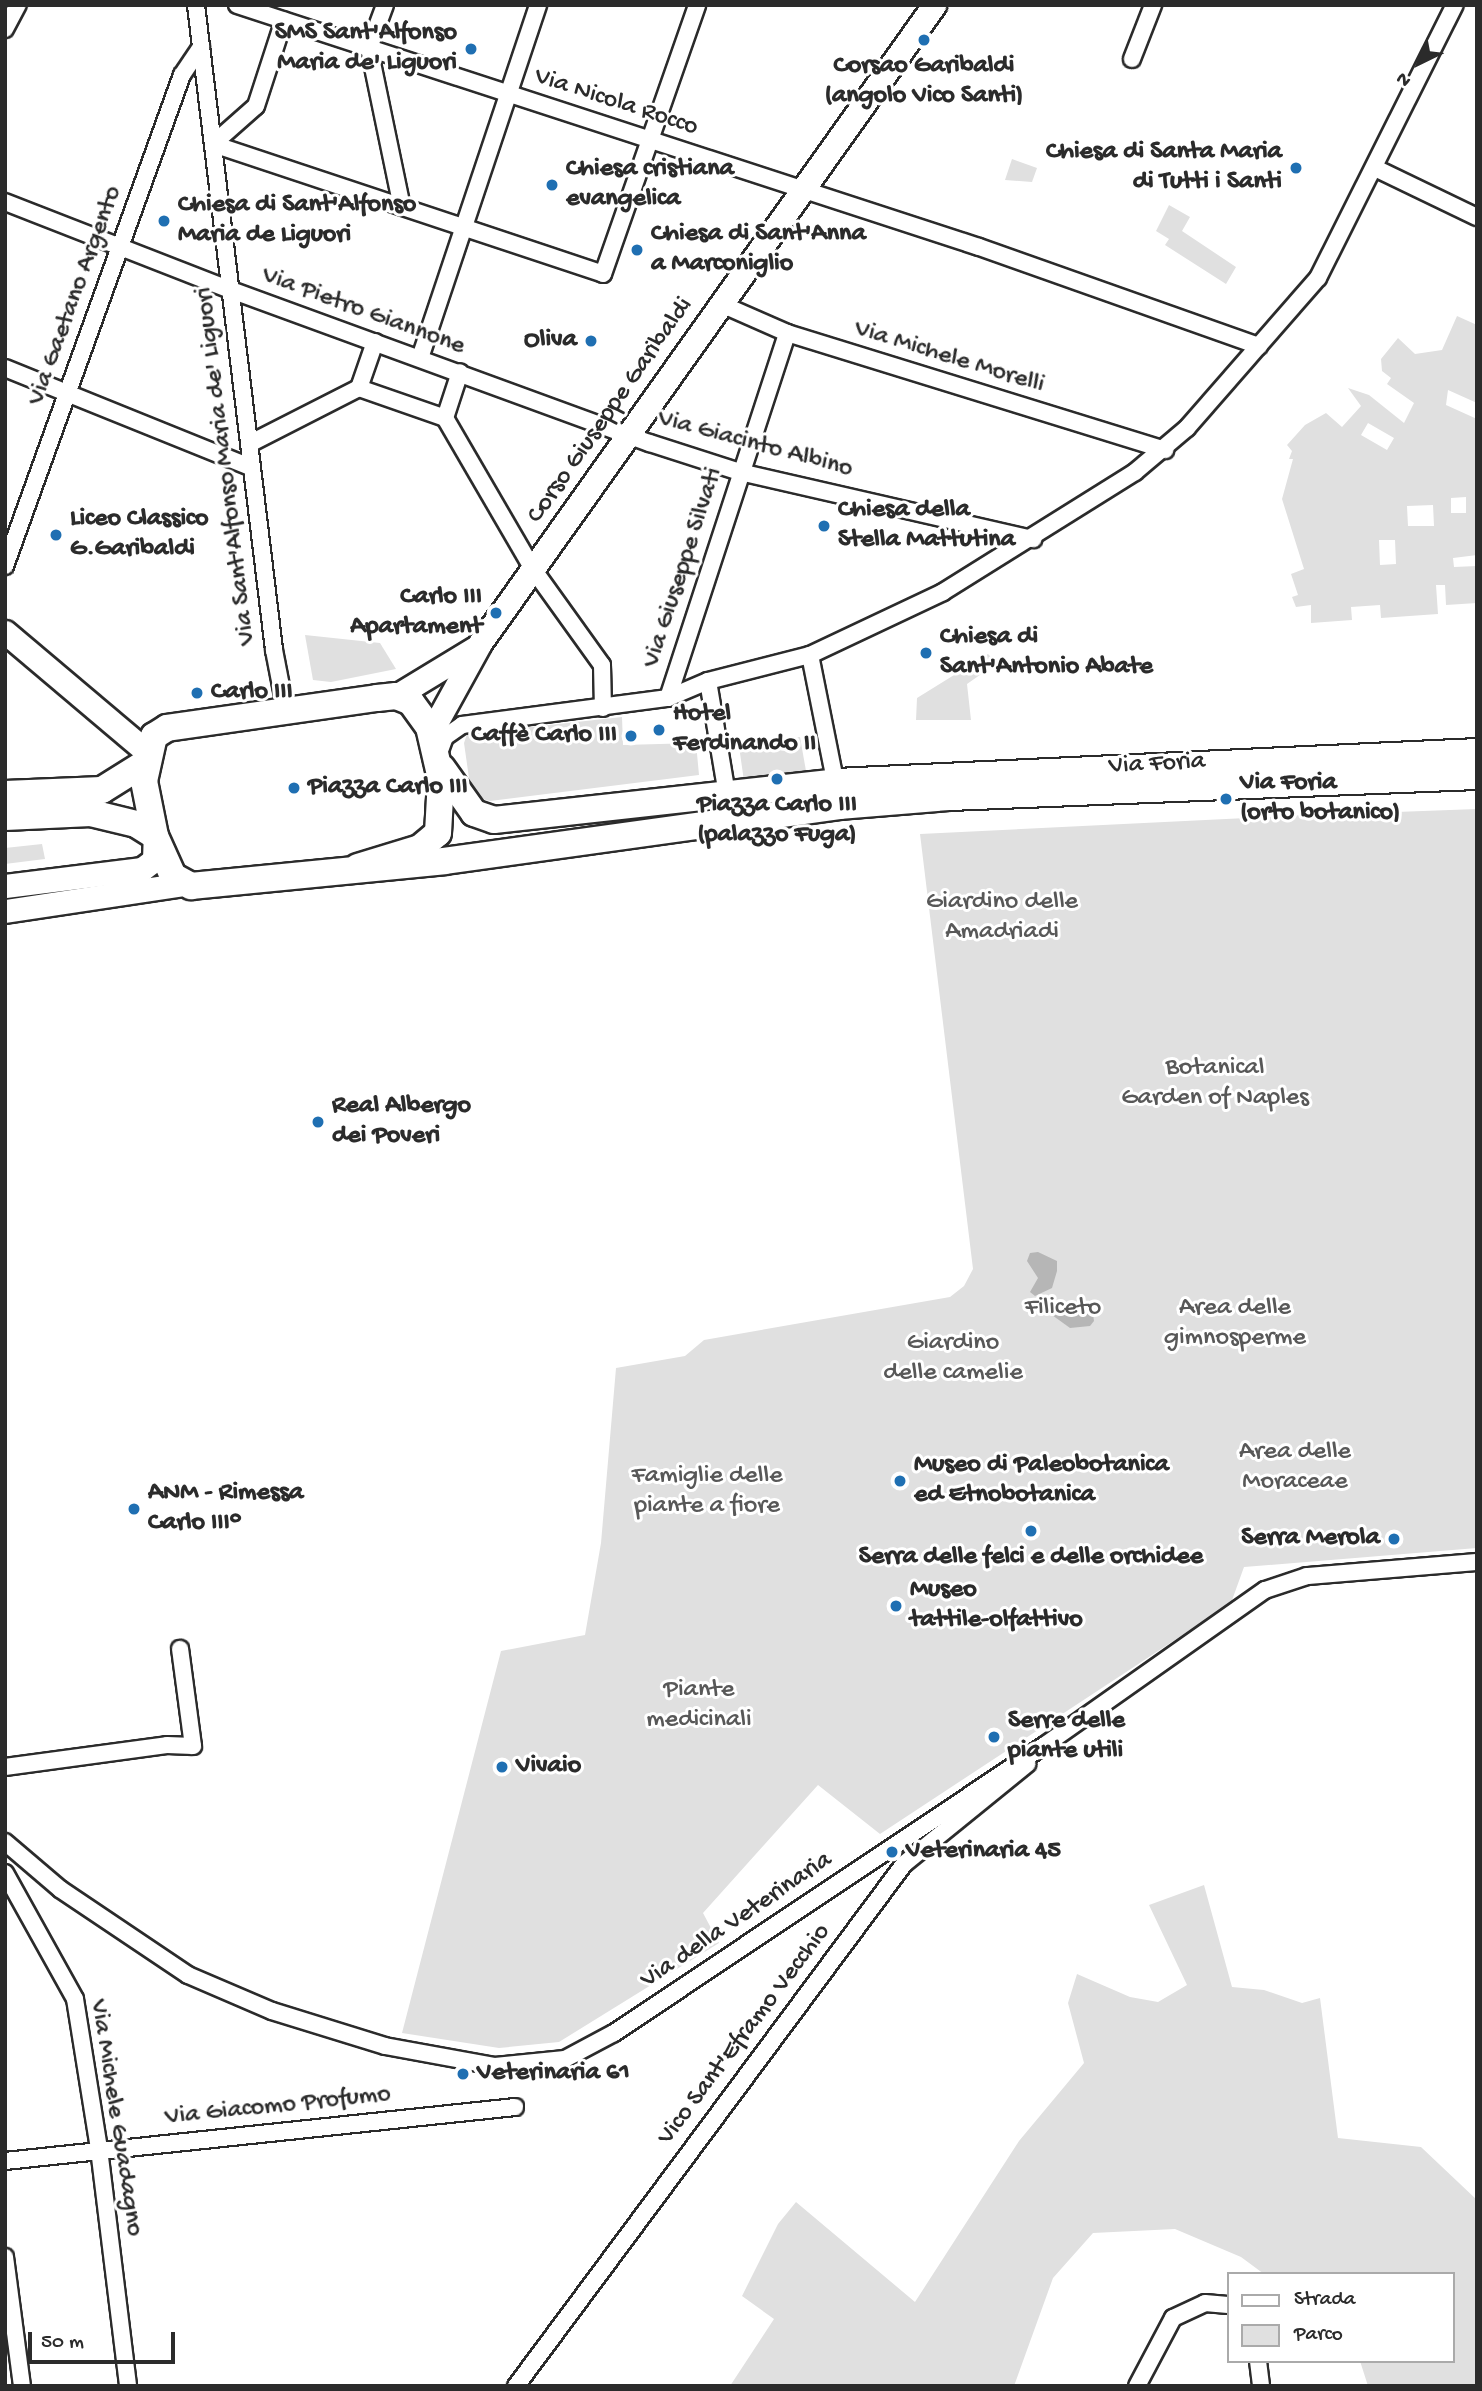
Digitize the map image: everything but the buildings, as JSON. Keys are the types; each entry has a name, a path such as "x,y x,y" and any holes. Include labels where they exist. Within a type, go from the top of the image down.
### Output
{"main road":[{"name":"Corso Giuseppe Garibaldi","path":"430,734 480,643 934,5"},
{"path":"5,632 146,758"},
{"name":"Corso Giuseppe Garibaldi","path":"396,696 480,643"},
{"path":"5,886 142,869 154,860 155,836 146,758 154,736 167,728 396,696 421,713 430,734 443,792 438,833 420,848 358,867 183,884 5,911"},
{"name":"Via Foria","path":"358,867 444,861 731,823 838,794 1477,752"},
{"path":"5,794 102,790 146,758"},
{"path":"437,761 482,819 727,795"},
{"name":"Via Foria","path":"727,795 949,797 1477,776"},
{"path":"5,817 91,813 136,824 155,836 173,876 183,884"}],"street":[{"path":"5,29 18,5"},
{"name":"Via Sant'Alfonso Maria de' Liguori","path":"196,5 252,468 286,712"},
{"name":"Via Nicola Rocco","path":"237,5 979,247 1259,346"},
{"path":"385,5 369,48 402,207"},
{"path":"420,358 538,5"},
{"path":"213,144 603,274 696,5"},
{"path":"1132,59 1153,5"},
{"path":"437,761 445,737 462,725 668,698 708,681 810,655 904,612 1033,539 1166,450 1318,278 1455,5"},
{"path":"213,144 256,106 284,20"},
{"name":"Via Gaetano Argento","path":"5,566 182,75 201,47"},
{"path":"1375,168 1477,217"},
{"name":"Via Pietro Giannone","path":"5,202 230,290 460,372 628,436"},
{"name":"Via Michele Morelli","path":"721,304 787,333 1166,450"},
{"name":"Via Giuseppe Silvati","path":"668,698 787,333"},
{"path":"249,444 359,388 374,342"},
{"path":"5,368 252,468"},
{"path":"444,418 460,372"},
{"path":"359,388 444,418 533,569 602,665 603,708"},
{"name":"Via Giacinto Albino","path":"628,436 740,472 1033,539"},
{"path":"810,655 838,794"},
{"path":"708,681 727,795"},
{"name":"Via della Veterinaria","path":"5,1842 60,1889 188,1975 272,2011 385,2046 495,2066 565,2059 614,2033 1045,1745 1279,1583 1307,1576 1477,1562"},
{"path":"5,1767 167,1745 193,1746 180,1650"},
{"name":"Vico Sant'Eframo Vecchio","path":"516,2386 904,1864 1014,1779 1045,1745"},
{"name":"Via Michele Guadagno","path":"5,1873 75,1999 99,2149 128,2386"},
{"name":"Via Giacomo Profumo","path":"5,2161 515,2107"},
{"path":"5,2257 22,2386"},
{"path":"1137,2386 1173,2318 1205,2303 1226,2305"},
{"path":"1258,2363 1261,2386"}],"green space":[{"path":"1012,159 1037,168 1032,182 1005,180"},
{"path":"1169,205 1190,217 1182,231 1236,267 1226,284 1165,245 1169,239 1156,231"},
{"path":"1457,316 1477,325 1477,403 1448,390 1446,405 1477,419 1477,555 1453,558 1454,567 1477,566 1477,603 1446,605 1445,585 1436,585 1438,614 1381,618 1380,605 1351,607 1352,620 1311,623 1311,605 1296,607 1292,597 1298,595 1291,574 1304,569 1282,499 1293,459 1289,459 1292,451 1287,445 1305,425 1326,413 1342,427 1361,406 1348,388 1369,395 1404,423 1414,403 1387,384 1391,378 1382,371 1381,359 1398,338 1415,354 1442,350","holes":["1368,423 1394,438 1387,450 1361,435","1466,497 1466,513 1451,513 1451,498","1433,505 1434,526 1408,526 1407,506","1379,540 1395,540 1396,564 1380,565"]},
{"path":"305,635 380,643 396,669 331,682 313,680"},
{"path":"988,654 997,663 967,684 971,720 916,720 917,698"},
{"path":"622,717 623,745 696,743 699,775 490,801 477,798 470,785 464,743 467,734"},
{"path":"800,737 806,771 744,781 739,746"},
{"name":"Botanical Garden of Naples","path":"1368,806 1369,813 1477,809 1477,1548 1244,1567 1231,1603 880,1834 818,1785 703,1913 719,1943 559,2042 499,2048 402,2033 501,1651 585,1635 601,1543 616,1368 685,1356 704,1340 950,1297 964,1286 973,1269 920,834 1305,815 1306,807"},
{"path":"42,844 45,859 5,864 5,848"},
{"path":"1204,1885 1232,1987 1264,1990 1302,2003 1320,1998 1338,2138 1421,2147 1477,2200 1477,2386 1368,2386 1361,2363 1454,2363 1454,2272 1261,2272 1241,2257 1175,2229 1093,2233 1053,2278 1014,2386 730,2386 774,2319 742,2296 778,2224 796,2202 915,2302 1019,2141 1084,2063 1068,2003 1077,1974 1130,1997 1158,2002 1187,1985 1149,1905"}],"shaded area":[{"path":"1038,1252 1057,1261 1057,1271 1052,1288 1035,1296 1030,1292 1038,1278 1027,1261 1030,1253"},
{"path":"1057,1311 1093,1314 1094,1321 1090,1326 1070,1328 1052,1315"}],"place":[{"name":"Corsao Garibaldi (angolo Vico Santi)","path":"924,40"},
{"name":"SMS Sant'Alfonso Maria de' Liguori","path":"471,49"},
{"name":"Chiesa di Santa Maria di Tutti i Santi","path":"1296,168"},
{"name":"Chiesa cristiana evangelica","path":"552,185"},
{"name":"Chiesa di Sant'Alfonso Maria de Liguori","path":"164,221"},
{"name":"Chiesa di Sant'Anna a Marconiglio","path":"637,250"},
{"name":"Oliva","path":"591,341"},
{"name":"Chiesa della Stella Mattutina","path":"824,526"},
{"name":"Liceo Classico G.Garibaldi","path":"56,535"},
{"name":"Carlo III Apartament","path":"496,613"},
{"name":"Chiesa di Sant'Antonio Abate","path":"926,653"},
{"name":"Carlo III","path":"197,693"},
{"name":"Hotel Ferdinando II","path":"659,730"},
{"name":"Caffè Carlo III","path":"631,736"},
{"name":"Piazza Carlo III (palazzo Fuga)","path":"777,779"},
{"name":"Piazza Carlo III","path":"294,788"},
{"name":"Via Foria (orto botanico)","path":"1226,799"},
{"name":"Real Albergo dei Poveri","path":"318,1122"},
{"name":"Museo di Paleobotanica ed Etnobotanica","path":"900,1481"},
{"name":"ANM - Rimessa Carlo III°","path":"134,1509"},
{"name":"Serra delle felci e delle orchidee","path":"1031,1531"},
{"name":"Serra Merola","path":"1394,1539"},
{"name":"Museo tattile-olfattivo","path":"896,1606"},
{"name":"Serre delle piante utili","path":"994,1737"},
{"name":"Vivaio","path":"502,1767"},
{"name":"Veterinaria 45","path":"892,1852"},
{"name":"Veterinaria 61","path":"463,2074"}],"park label":[{"name":"Giardino delle Amadriadi","path":"1002,918"},
{"name":"Filiceto","path":"1063,1309"},
{"name":"Area delle gimnosperme","path":"1235,1324"},
{"name":"Giardino delle camelie","path":"953,1359"},
{"name":"Area delle Moraceae","path":"1295,1468"},
{"name":"Famiglie delle piante a fiore","path":"707,1492"},
{"name":"Piante medicinali","path":"699,1706"}]}
